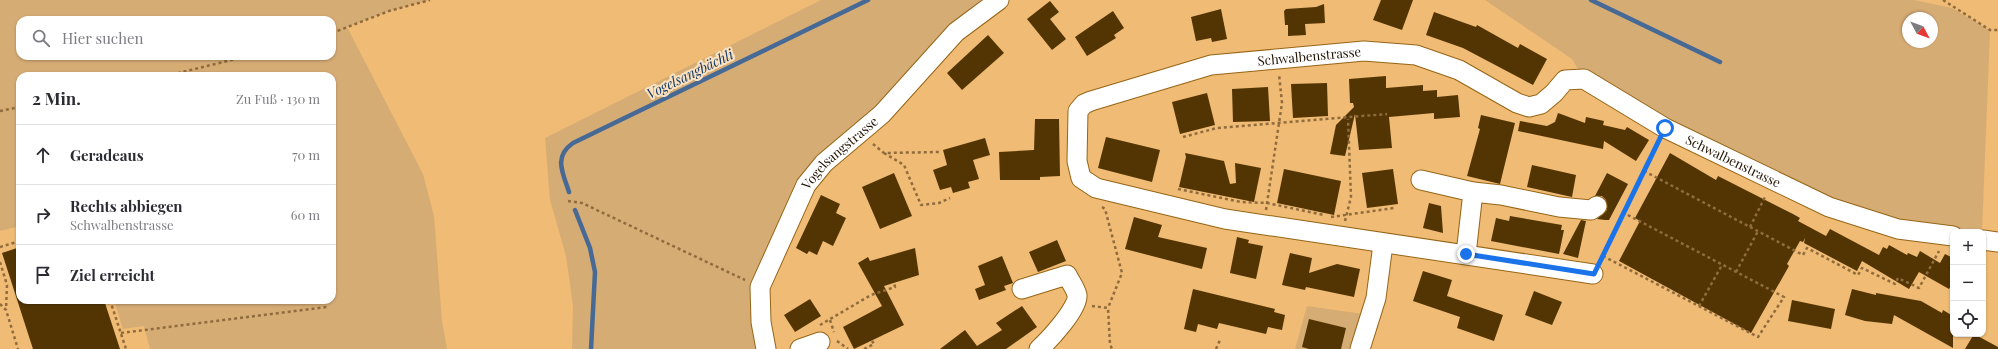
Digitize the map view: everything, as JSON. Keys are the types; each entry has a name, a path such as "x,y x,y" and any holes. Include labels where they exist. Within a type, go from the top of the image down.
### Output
{"street":[{"name":"Vogelsangstrasse","path":"766,349 761,322 760,287 806,185 824,163 882,114 956,32 999,0"},
{"name":"Schwalbenstrasse","path":"1594,274 1466,254 1383,244 1265,224 1224,219 1096,188 1081,178 1077,161 1078,111 1084,104 1091,101 1211,65 1364,51 1416,55 1460,70 1517,103 1529,107 1541,104 1554,93 1565,80 1584,79 1665,128 1829,207 1898,229 1950,236"},
{"path":"1421,180 1473,192 1501,195 1559,207 1591,210 1597,206"},
{"path":"1466,254 1473,192"},
{"path":"1986,240 1998,242"},
{"path":"1360,349 1376,298 1383,244"},
{"path":"1022,289 1067,275 1077,296 1076,303 1051,338 1039,349"},
{"path":"800,349 820,342"}],"path":[{"path":"336,31 388,11 430,0"},
{"path":"1943,0 1990,30 1998,30"},
{"path":"1265,224 1282,103 1278,59"},
{"path":"182,72 232,60"},
{"path":"0,111 16,108"},
{"path":"1183,137 1217,128 1387,114"},
{"path":"1341,237 1351,197 1348,118"},
{"path":"1594,274 1665,128"},
{"path":"861,133 884,154 904,165 921,205 939,202 950,198"},
{"path":"884,154 939,152"},
{"path":"1644,171 1803,255 1806,248 1858,275 1862,268 1895,284 1898,278 1919,288 1950,236"},
{"path":"1750,227 1773,180"},
{"path":"1176,189 1241,202 1267,203 1331,217 1347,216 1394,208"},
{"path":"568,201 582,203 760,287"},
{"path":"1602,256 1758,337 1784,297 1624,213"},
{"path":"1109,225 1122,273 1108,308 1112,349"},
{"path":"1736,272 1758,231"},
{"path":"0,247 16,242"},
{"path":"0,262 7,284 6,310 18,349"},
{"path":"1699,306 1722,265"},
{"path":"820,342 815,329 871,295 895,287 894,282"},
{"path":"1076,303 1108,308"},
{"path":"0,304 6,310"},
{"path":"111,304 126,349"},
{"path":"121,333 326,307"},
{"path":"1216,349 1220,340"},
{"path":"864,349 874,344 872,341"}],"shaded area":[{"path":"0,0 430,0 389,11 347,27 423,174 434,216 442,321 447,349 150,349 144,326 123,329 115,304 336,304 336,72 16,72 16,227 0,231"},
{"path":"821,0 999,0 824,163 760,287 766,349 572,349 573,306 566,256 550,200 545,138"},
{"path":"1485,0 1914,0 1952,8 1990,30 1982,229 1950,229 1950,231 1829,207 1584,79 1572,59"},
{"path":"1307,306 1363,314 1351,349 1295,349"}],"building":[{"path":"1381,0 1413,0 1402,30 1373,20"},
{"path":"1050,1 1059,12 1050,19 1066,39 1052,50 1027,19"},
{"path":"1324,4 1325,23 1305,24 1306,35 1288,36 1288,25 1285,25 1284,11 1286,9 1316,7"},
{"path":"1221,9 1227,39 1212,42 1211,38 1196,41 1191,17"},
{"path":"1113,11 1124,28 1114,35 1116,38 1087,56 1075,37"},
{"path":"1434,12 1476,27 1477,25 1518,48 1520,44 1547,59 1533,85 1463,48 1426,35"},
{"path":"988,35 1004,53 962,90 947,73"},
{"path":"1386,76 1386,88 1423,85 1423,91 1437,90 1437,97 1458,95 1460,117 1434,119 1434,113 1389,117 1392,148 1359,150 1355,114 1345,156 1330,154 1336,125 1354,107 1353,103 1350,103 1349,79"},
{"path":"1327,83 1328,116 1293,118 1291,84"},
{"path":"1268,87 1270,121 1233,122 1232,89"},
{"path":"1207,93 1215,125 1180,134 1172,102"},
{"path":"1558,113 1585,123 1586,117 1604,121 1603,125 1625,130 1627,127 1649,140 1636,161 1604,141 1603,149 1518,131 1520,121 1547,126 1555,122"},
{"path":"1481,115 1515,123 1500,184 1467,176 1480,129 1478,128"},
{"path":"1035,119 1059,119 1060,176 1040,177 1040,180 1000,180 999,152 1034,150"},
{"path":"1106,137 1160,150 1152,182 1098,168"},
{"path":"985,138 990,155 973,160 979,179 968,182 970,188 953,193 951,187 940,190 933,170 947,165 943,150"},
{"path":"1185,153 1224,161 1230,184 1236,183 1235,163 1261,168 1254,202 1179,187 1186,157"},
{"path":"1670,153 1716,180 1718,176 1793,214 1800,218 1798,221 1826,236 1830,229 1879,255 1883,247 1887,249 1889,245 1907,255 1908,253 1917,257 1920,251 1940,263 1945,254 1950,256 1950,287 1949,289 1919,272 1909,289 1862,261 1857,271 1804,243 1805,238 1803,242 1800,241 1787,264 1789,266 1751,333 1619,261 1640,221 1635,218"},
{"path":"1532,165 1576,175 1572,197 1527,187"},
{"path":"1284,169 1341,181 1334,215 1277,203"},
{"path":"1393,169 1398,204 1367,208 1362,173"},
{"path":"894,173 912,216 880,229 862,187"},
{"path":"1607,173 1628,184 1609,220 1597,219 1607,210 1606,200 1602,196 1595,196"},
{"path":"821,195 840,204 836,213 846,218 833,246 823,241 817,255 809,251 807,254 796,248"},
{"path":"1429,203 1441,206 1443,233 1423,228"},
{"path":"1510,216 1562,225 1561,230 1564,230 1559,254 1491,241 1496,218 1509,221"},
{"path":"1134,217 1162,225 1158,237 1207,248 1202,269 1125,249"},
{"path":"1581,220 1586,221 1578,258 1563,254"},
{"path":"1237,237 1249,240 1248,243 1263,246 1256,279 1230,273"},
{"path":"1057,240 1066,261 1038,272 1029,252"},
{"path":"16,248 16,296 2,253"},
{"path":"915,248 919,275 884,286 904,325 854,349 843,327 882,306 858,263 868,257 870,261"},
{"path":"1290,253 1312,258 1309,273 1337,264 1360,269 1354,297 1306,287 1305,290 1282,285"},
{"path":"1002,256 1013,283 1004,286 1006,290 979,300 975,289 985,285 978,266"},
{"path":"1423,271 1452,280 1447,296 1503,315 1494,341 1457,328 1460,317 1413,301"},
{"path":"1193,289 1275,309 1274,312 1285,315 1282,330 1268,327 1266,334 1219,323 1217,329 1198,324 1196,332 1184,329"},
{"path":"1852,289 1876,295 1876,293 1921,301 1942,313 1943,310 1950,314 1950,337 1953,337 1953,348 1894,315 1892,324 1865,321 1845,315"},
{"path":"1534,291 1562,302 1552,325 1525,315"},
{"path":"810,299 821,316 795,332 784,315"},
{"path":"1792,300 1835,309 1831,329 1788,321"},
{"path":"18,304 105,304 120,349 33,349"},
{"path":"1022,306 1037,327 1006,349 940,349 965,330 977,346 1002,330 996,323"},
{"path":"1309,319 1346,328 1341,349 1309,349 1302,347"},
{"path":"1972,337 1980,337 1998,347 1998,349 1965,349"}],"waterway":[{"name":"Vogelsangbächli","path":"569,192 562,172 561,160 567,148 573,143 868,0"},
{"path":"1591,0 1720,62"},
{"name":"Vogelsangbächli","path":"575,210 590,248 595,272 591,349"}],"route":[{"path":"1466,254 1594,274 1665,128"}]}
